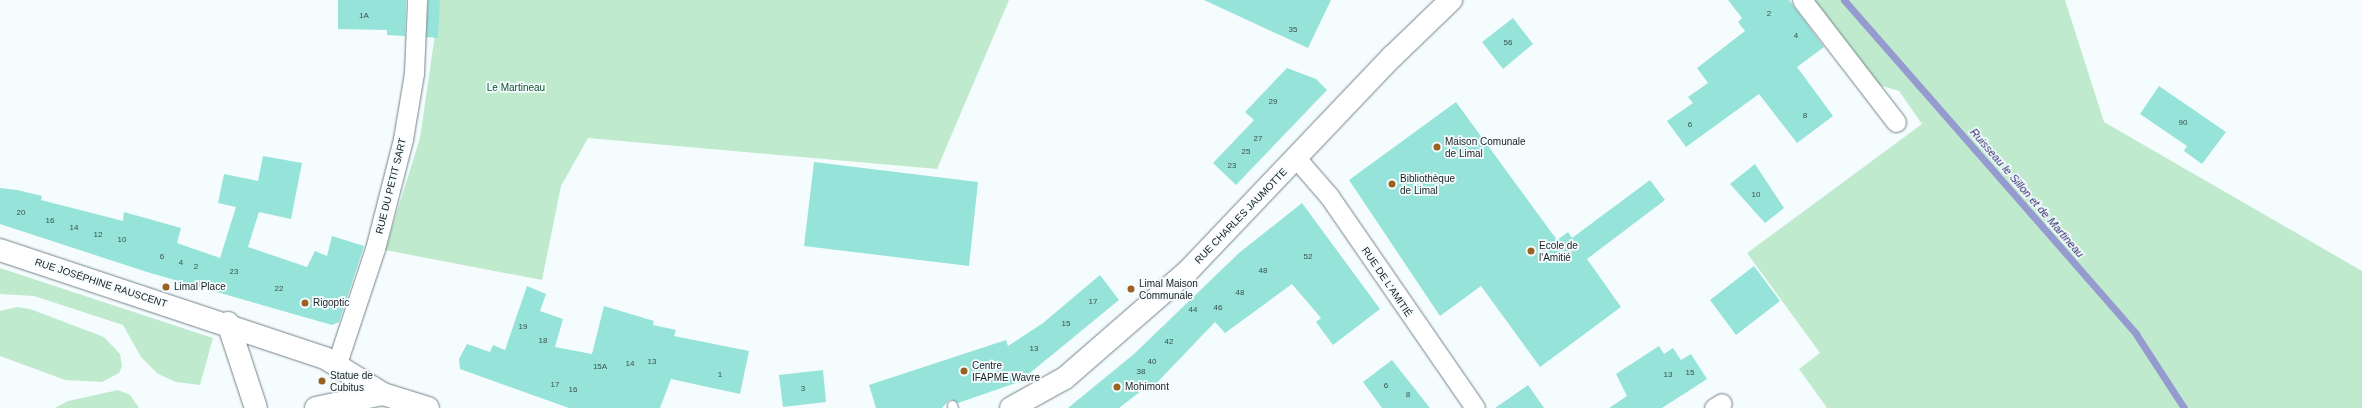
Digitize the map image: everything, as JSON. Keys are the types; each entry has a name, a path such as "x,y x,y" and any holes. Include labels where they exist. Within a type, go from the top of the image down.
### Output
{"main road":[{"name":"RUE CHARLES JAUMOTTE","path":"1011,408 1065,378 1108,344 1186,273 1451,0"},
{"name":"RUE JOSÉPHINE RAUSCENT","path":"0,250 228,323 325,358 383,394 428,408"},
{"path":"228,323 256,408"},
{"path":"316,408 383,394"}],"street":[{"name":"RUE DU PETIT SART","path":"336,366 375,249 403,139 414,73 417,0"},
{"path":"1802,0 1896,122"},
{"name":"RUE DE L'AMITIÉ","path":"1296,158 1329,196 1475,408"}],"green space":[{"name":"Le Martineau","path":"440,0 1009,0 937,169 588,138 561,186 542,280 385,250 420,138"},
{"path":"1814,0 2065,0 2104,122 2362,271 2362,408 1827,408 1799,369 1820,353 1747,253 1922,124 1899,91 1879,85"},
{"path":"0,268 213,338 200,385 176,382 158,374 141,357 123,325 34,296 0,294"},
{"path":"17,307 30,309 104,337 120,354 122,366 119,373 102,382 65,380 0,356 0,311"},
{"path":"118,390 130,395 139,408 55,408 68,401"}],"building":[{"path":"338,0 406,0 405,36 387,35 387,30 338,29"},
{"path":"428,0 440,0 438,38 426,37"},
{"path":"1204,0 1331,0 1308,48"},
{"path":"1728,0 1789,0 1824,47 1797,67 1833,116 1797,143 1759,94 1686,147 1667,121 1693,103 1688,97 1708,83 1697,68 1745,31 1738,22 1742,18"},
{"path":"1513,18 1533,44 1503,69 1482,42"},
{"path":"1287,68 1316,79 1327,90 1236,185 1213,163 1254,120 1245,112"},
{"path":"2159,86 2226,132 2202,164 2184,151 2187,146 2140,114"},
{"path":"1456,102 1557,240 1568,232 1572,238 1650,180 1665,200 1587,259 1621,307 1540,367 1481,286 1440,316 1349,180"},
{"path":"263,156 302,163 291,219 259,212 248,247 307,267 315,251 327,256 332,236 364,246 339,322 332,325 147,272 0,224 0,188 17,190 42,196 41,200 123,221 124,212 181,228 177,243 220,258 236,207 218,203 224,174 258,181"},
{"path":"814,162 978,182 969,266 804,246"},
{"path":"1755,164 1784,208 1765,223 1730,184"},
{"path":"1302,203 1380,309 1333,345 1316,322 1321,318 1292,284 1225,333 1215,322 1149,391 1145,388 1119,408 1068,408 1134,354 1239,253"},
{"path":"1754,266 1780,301 1736,335 1710,300"},
{"path":"1100,275 1119,300 1019,382 958,403 950,399 942,408 876,408 869,385 1006,340 1008,346 1043,323"},
{"path":"527,286 546,294 540,311 563,319 555,347 592,354 604,306 654,321 653,325 676,330 674,336 749,351 740,394 671,379 660,408 569,408 460,369 459,359 467,344 490,352 493,345 505,350"},
{"path":"1659,346 1664,354 1673,348 1681,360 1691,354 1707,379 1662,408 1609,408 1627,396 1616,374"},
{"path":"1392,360 1430,408 1382,408 1363,382"},
{"path":"823,370 826,402 783,407 779,375"},
{"path":"1528,385 1544,408 1495,408"}],"waterway":[{"name":"Ruisseau le Sillon et de Martineau","path":"1844,0 2136,334 2184,408"}],"place":[{"name":"Maison Comunale de Limal","path":"1437,147"},
{"name":"Bibliothèque de Limal","path":"1392,184"},
{"name":"Ecole de l'Amitié","path":"1531,251"},
{"name":"Limal Place","path":"166,287"},
{"name":"Limal Maison Communale","path":"1131,289"},
{"name":"Rigoptic","path":"305,303"},
{"name":"Centre IFAPME Wavre","path":"964,371"},
{"name":"Statue de Cubitus","path":"322,381"},
{"name":"Mohimont","path":"1117,387"}]}
